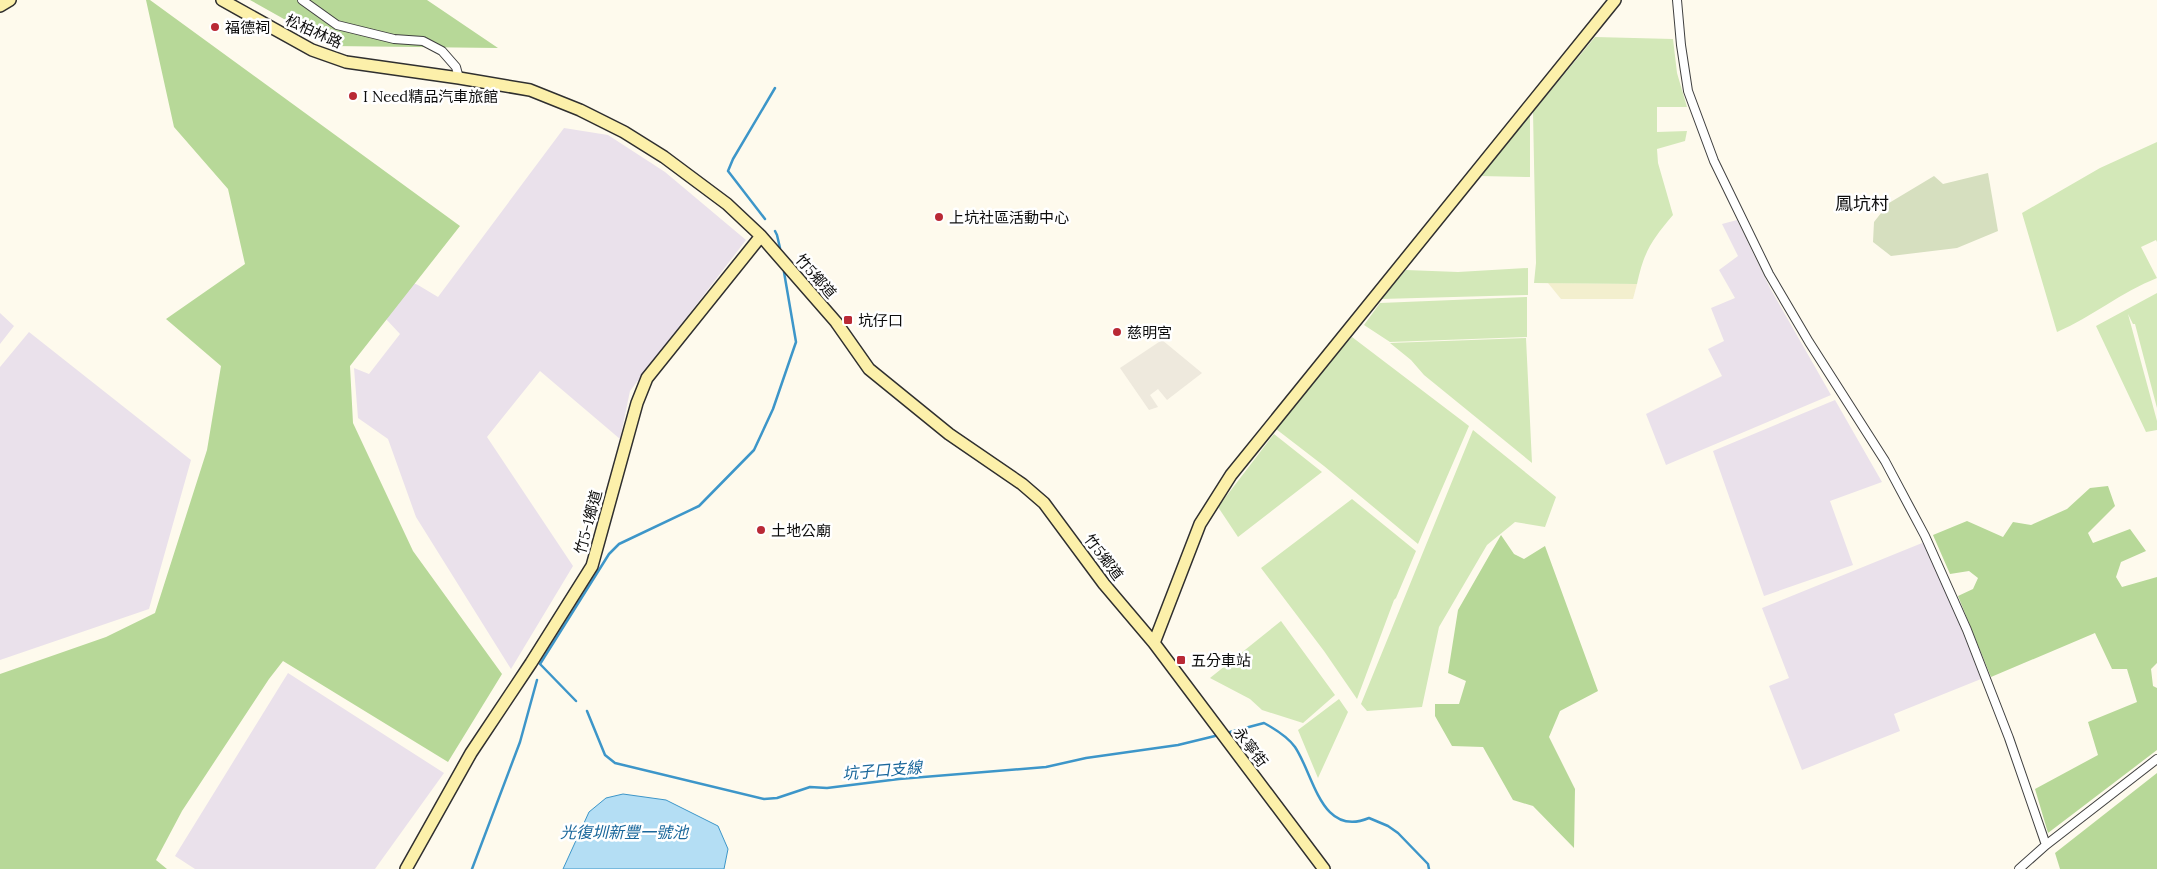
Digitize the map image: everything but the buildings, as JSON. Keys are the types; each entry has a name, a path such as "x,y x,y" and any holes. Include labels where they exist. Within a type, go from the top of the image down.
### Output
{"street":[{"path":"0,6 10,0"},
{"name":"松柏林路","path":"222,0 312,50 333,58 346,62 459,78"},
{"path":"302,0 337,25 394,39 423,42 442,51 456,67 459,78"},
{"path":"1154,643 1200,524 1231,475 1615,0"},
{"path":"1677,0 1680,45 1688,91 1714,161 1769,274 1809,342 1885,461 1925,536 1967,630 2009,738 2046,846"},
{"name":"竹5鄉道","path":"459,78 530,90 580,110 624,132 664,157 727,204 761,236 836,322 869,369 935,423 1022,484 1044,504 1104,584 1154,643"},
{"name":"竹5-1鄉道","path":"406,869 471,753 592,566 637,404 647,378 761,236"},
{"name":"永寧街","path":"1154,643 1324,869"},
{"path":"2019,869 2157,759"}],"shaded area":[{"path":"564,128 608,135 665,172 746,240 630,391 620,439 540,371 487,437 573,566 511,669 416,517 388,439 358,418 354,368 369,374 400,334 371,303 399,277 418,285 438,297"},
{"path":"1737,220 1770,288 1831,395 1666,465 1646,414 1722,376 1708,349 1724,341 1711,308 1735,298 1719,270 1738,256 1722,224"},
{"path":"1548,283 1637,284 1633,299 1561,299"},
{"path":"0,313 14,326 0,344"},
{"path":"29,332 191,460 149,609 0,660 0,367"},
{"path":"1162,340 1202,373 1167,400 1158,389 1150,395 1158,407 1149,410 1120,368"},
{"path":"1835,400 1882,482 1830,501 1853,565 1764,596 1713,451"},
{"path":"1927,541 1981,679 1894,714 1900,731 1802,770 1769,686 1789,678 1762,608"},
{"path":"288,673 444,773 375,869 195,869 175,856"}],"green space":[{"path":"146,0 150,0 460,226 350,366 353,423 413,551 502,674 448,762 283,661 269,679 182,811 156,860 167,869 0,869 0,674 106,637 155,613 207,450 221,366 166,319 245,264 228,189 174,127"},
{"path":"250,0 427,0 498,48 332,46"},
{"path":"1595,37 1673,39 1677,73 1687,107 1657,107 1657,132 1687,131 1685,141 1657,149 1658,163 1673,215 1646,254 1637,284 1534,283 1536,263 1533,112"},
{"path":"1530,113 1530,177 1480,176"},
{"path":"2157,142 2157,242 2156,240 2141,247 2157,278 2131,290 2057,332 2022,213 2100,168"},
{"path":"1988,173 1998,231 1957,248 1891,256 1873,242 1874,222 1889,203 1934,176 1943,184"},
{"path":"1528,268 1528,295 1381,299 1406,270 1458,272"},
{"path":"2157,293 2157,408 2135,324 2133,324 2128,314 2157,421 2157,430 2146,432 2096,326"},
{"path":"1527,297 1527,337 1390,342 1364,325 1380,303"},
{"path":"1352,337 1469,426 1418,544 1276,429 1313,380"},
{"path":"1526,338 1532,463 1424,375 1411,360 1390,343"},
{"path":"1473,430 1556,497 1545,527 1515,522 1487,545 1439,627 1422,707 1367,711 1361,704"},
{"path":"1274,434 1322,472 1238,537 1218,507"},
{"path":"2108,486 2115,506 2088,533 2093,543 2130,529 2146,551 2121,562 2116,577 2122,587 2157,577 2157,663 2151,669 2153,686 2157,688 2157,750 2048,833 2035,789 2098,755 2088,722 2137,702 2127,669 2112,669 2095,633 1991,677 1958,596 1973,589 1978,578 1969,571 1950,574 1933,535 1967,521 2003,537 2013,522 2031,525 2067,509 2090,488"},
{"path":"1352,499 1416,551 1394,600 1357,699 1324,651 1261,568"},
{"path":"1501,535 1514,554 1524,559 1545,546 1598,691 1560,711 1549,737 1575,789 1574,848 1533,806 1513,800 1483,747 1452,746 1435,716 1435,704 1459,704 1466,681 1448,673 1458,610"},
{"path":"1281,621 1335,695 1303,723 1262,710 1250,699 1210,678"},
{"path":"1339,699 1348,712 1318,778 1298,730"},
{"path":"2157,773 2157,869 2060,869 2055,853"}],"water":[{"name":"光復圳新豐一號池","path":"623,794 666,800 718,826 728,849 724,869 563,869 589,812 606,798"}],"waterway":[{"path":"765,219 728,171 733,159 775,88"},
{"path":"775,231 780,248"},
{"path":"540,664 609,554 619,544 699,506 754,450 773,409 796,342 784,272"},
{"name":"坑子口支線","path":"540,664 576,701"},
{"path":"472,869 520,742 537,680"},
{"name":"坑子口支線","path":"587,711 605,755 615,763 764,799 777,798 810,787 827,788 899,779 1046,767 1086,758 1178,745 1215,736"},
{"name":"坑子口支線","path":"1230,732 1264,723 1281,733 1295,747 1314,787 1330,812 1340,819 1353,822 1369,818 1388,826 1398,833 1428,864 1429,869"}],"place":[{"name":"福德祠","path":"215,27"},
{"name":"I Need精品汽車旅館","path":"353,96"},
{"name":"上坑社區活動中心","path":"939,217"},
{"name":"坑仔口","path":"848,320"},
{"name":"慈明宮","path":"1117,332"},
{"name":"土地公廟","path":"761,530"},
{"name":"五分車站","path":"1181,660"}],"district":[{"name":"鳳坑村","path":"1862,203"}]}
